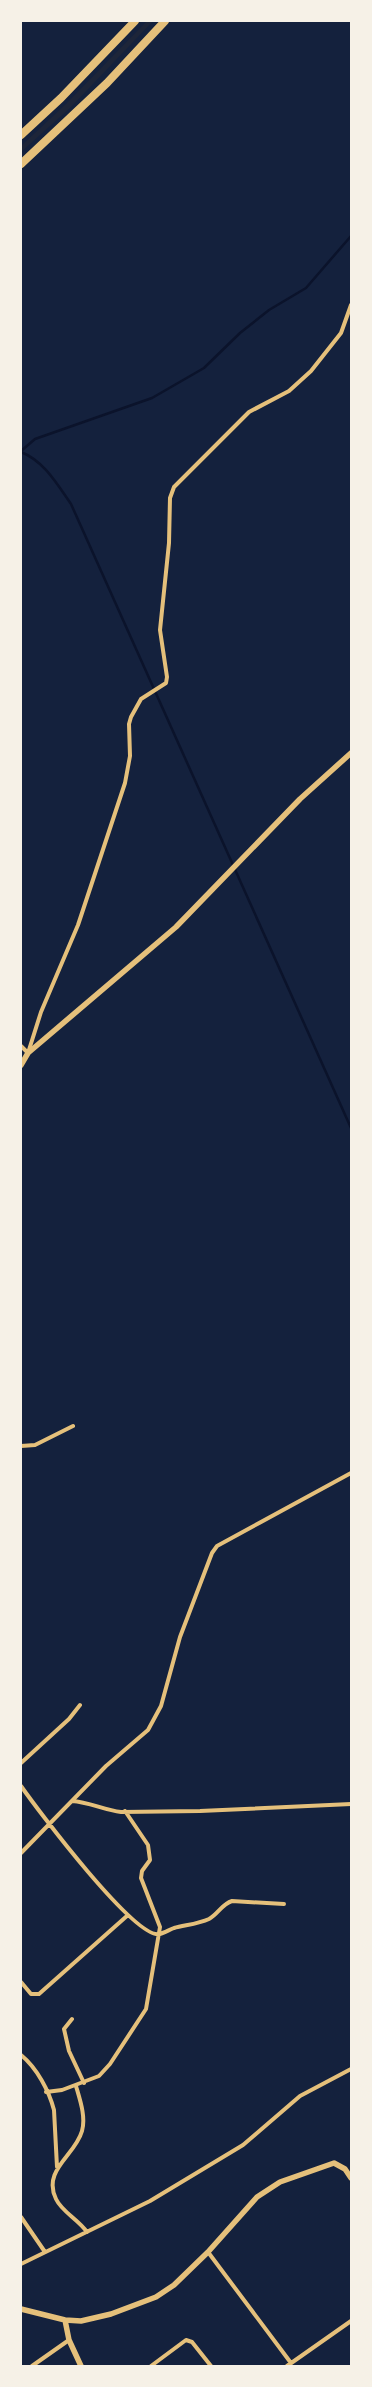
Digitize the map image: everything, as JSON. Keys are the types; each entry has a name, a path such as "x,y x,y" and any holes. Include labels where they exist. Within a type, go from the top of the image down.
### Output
{"highway":[{"path":"21,135 61,98 135,21"},
{"path":"21,164 76,114 165,21"}],"street":[{"path":"21,1065 28,1053 44,1005 78,925 125,783 130,756 129,724 136,706 141,699 164,685 167,677 160,630 169,550 170,498 174,487 249,412 262,403 282,396 311,371 341,334 351,305"},
{"path":"28,1053 158,943 257,843 351,753"},
{"path":"21,1046 28,1053"},
{"path":"21,1446 35,1445 73,1426"},
{"path":"21,1853 50,1826 106,1766 143,1736 157,1714 196,1594 212,1553 217,1546 351,1473"},
{"path":"21,1763 69,1719 80,1705"},
{"path":"21,1786 50,1826 142,1929 159,1935 174,1928 207,1920 227,1903 232,1901 284,1904"},
{"path":"72,1802 92,1804 109,1810 125,1812 200,1811 351,1804"},
{"path":"46,2092 76,2086 99,2076 106,2070 146,2009 160,1927 141,1878 142,1871 150,1860 148,1845 125,1812"},
{"path":"21,1982 31,1994 39,1994 128,1915"},
{"path":"72,2020 64,2029 65,2040 84,2083"},
{"path":"21,2055 35,2068 54,2110 56,2168 52,2187 56,2200 64,2210 76,2219 87,2232"},
{"path":"21,2264 136,2209 226,2156 257,2134 300,2096 351,2069"},
{"path":"56,2168 76,2145 82,2131 82,2110 76,2086"},
{"path":"21,2309 66,2320 97,2318 156,2297 174,2285 208,2252 257,2197 268,2189 304,2173 334,2163 345,2169 351,2177"},
{"path":"21,2217 45,2252"},
{"path":"208,2252 289,2364 351,2321"},
{"path":"66,2320 69,2340 81,2366"},
{"path":"32,2366 69,2340"},
{"path":"152,2366 186,2340 192,2342 211,2366"}],"shaded area":[{"path":"147,21 153,21 70,108 21,152 21,146 66,104"}],"waterway":[{"path":"21,451 35,439 152,398 204,368 240,333 269,310 306,288 351,236"},
{"path":"21,452 37,461 43,467 71,504 351,1128"}]}
